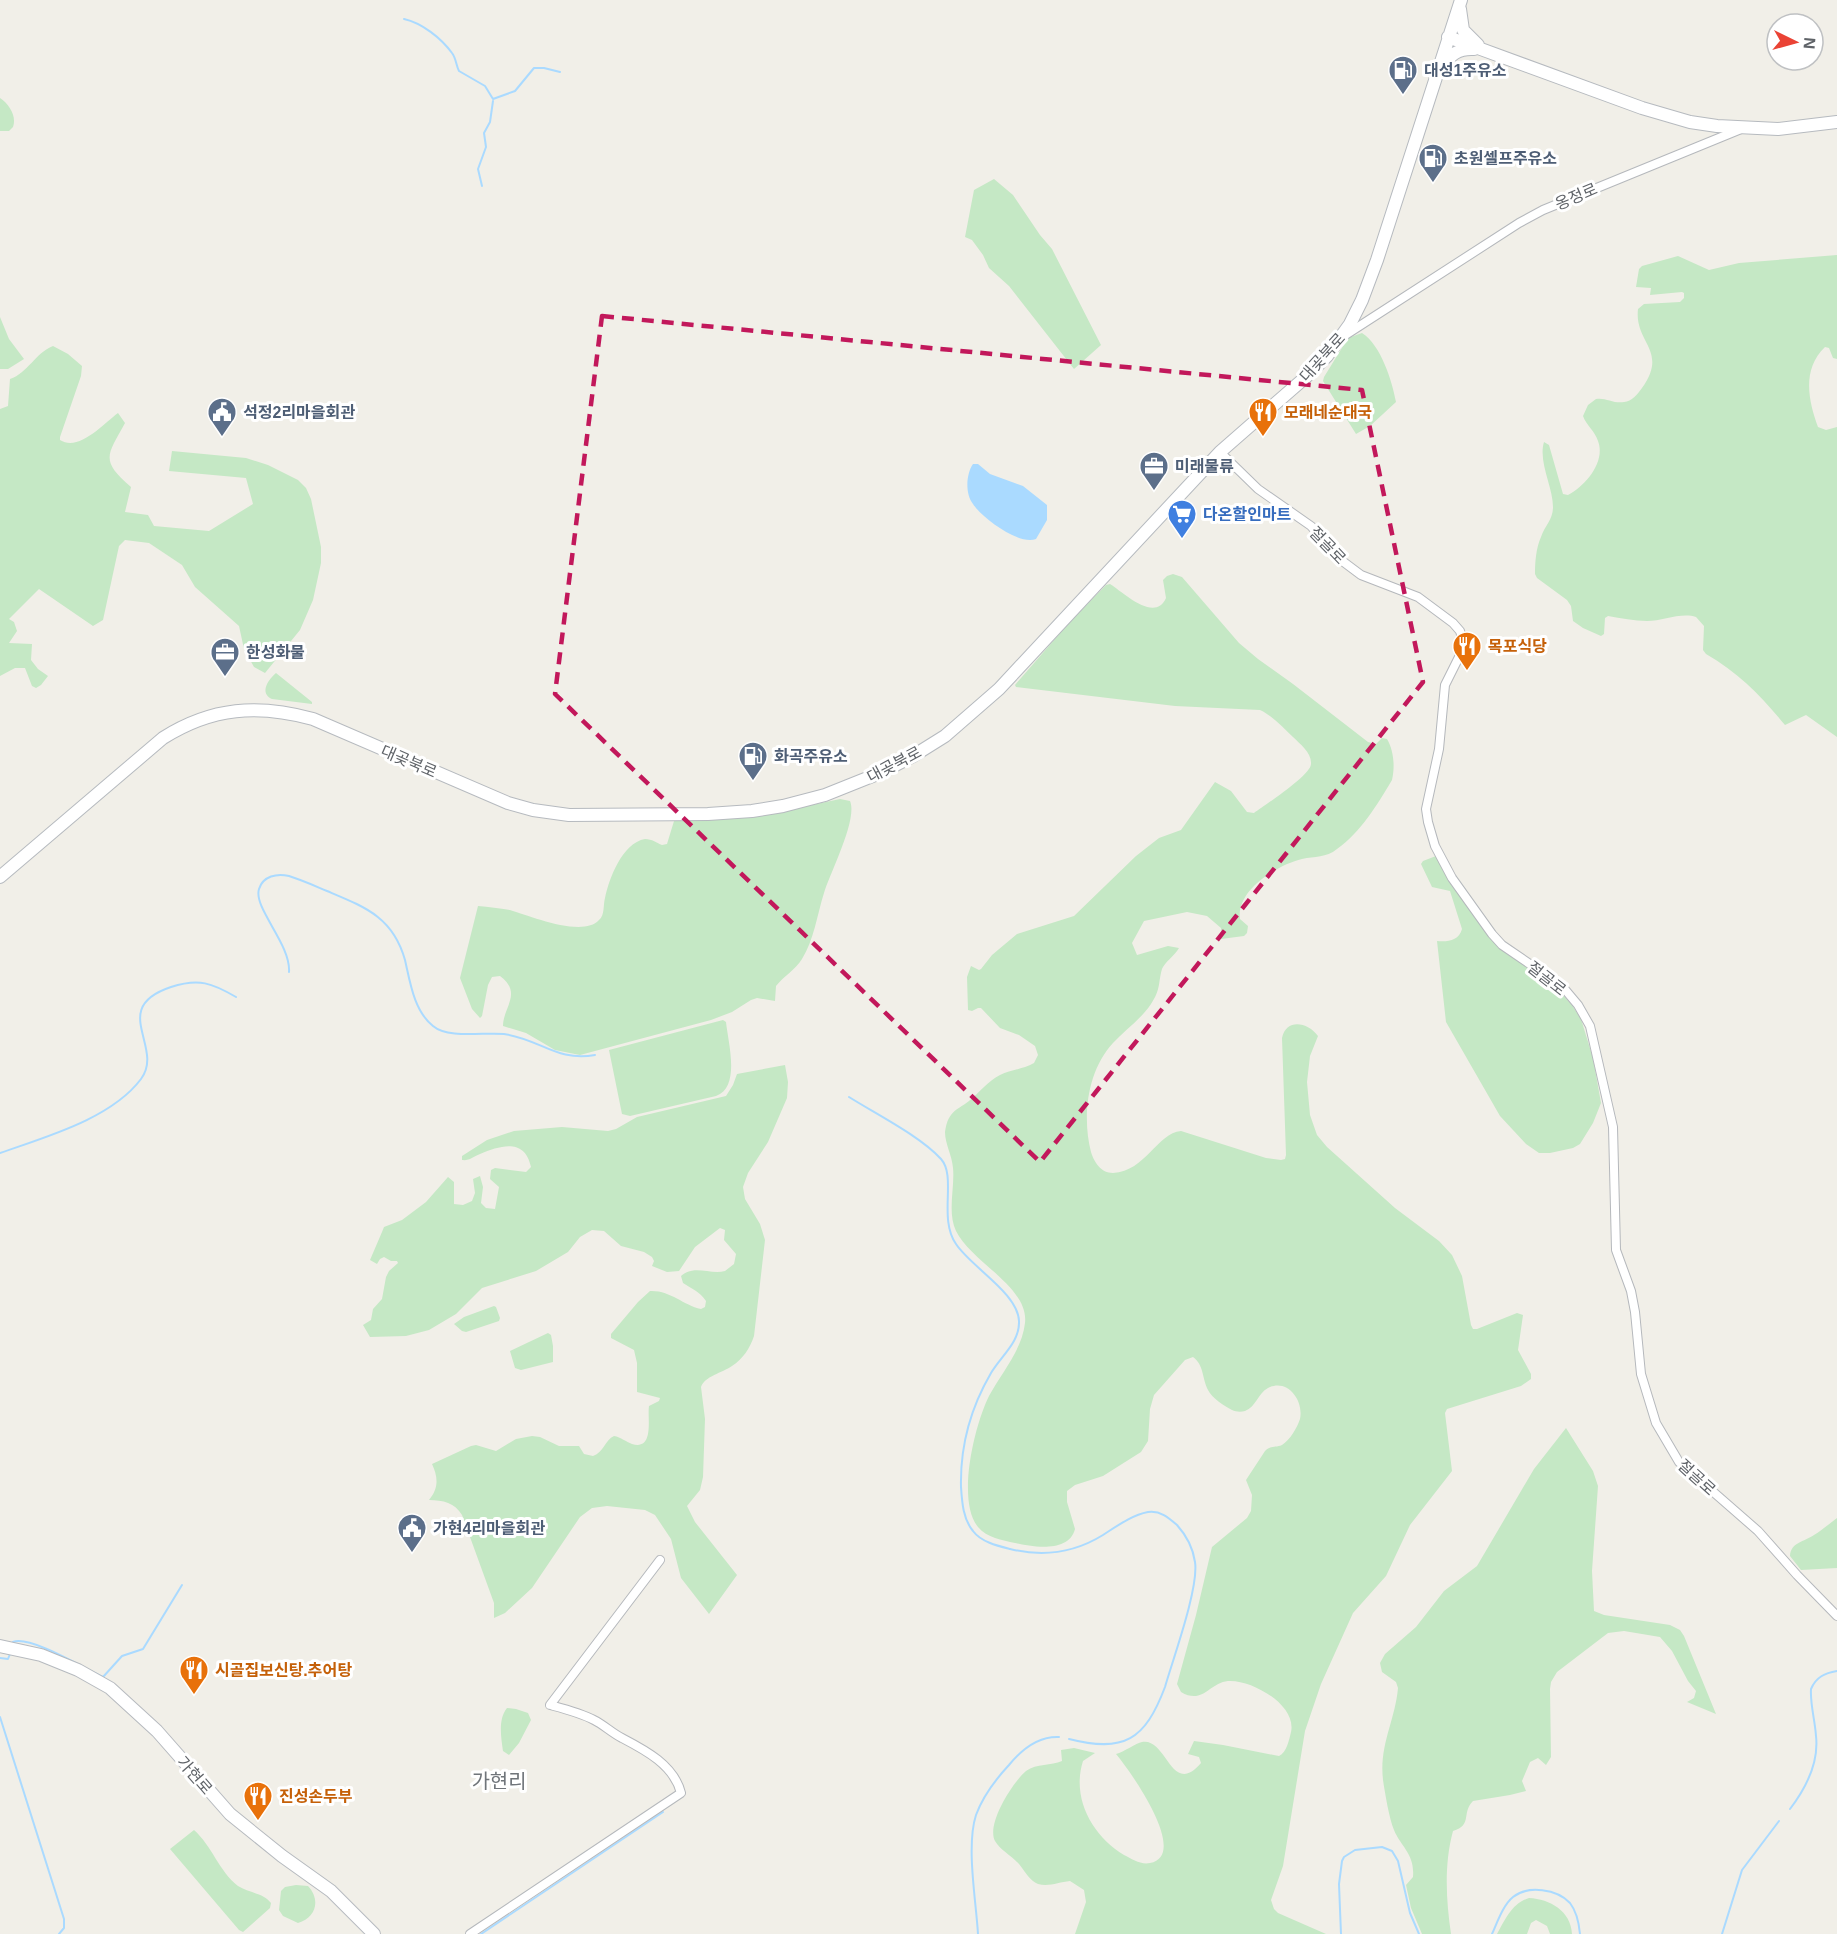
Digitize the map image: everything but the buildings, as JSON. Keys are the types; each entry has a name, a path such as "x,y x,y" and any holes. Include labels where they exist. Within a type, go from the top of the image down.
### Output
{"street":[{"name":"대곶북로","path":"0,877 163,738 201,718 242,710 267,709 313,719 508,803 557,814 736,812 783,806 825,795 880,773 913,756 945,736 972,713 1041,645 1220,452 1307,376 1341,338 1362,300 1377,260 1460,2"},
{"path":"1460,2 1463,30 1484,50"},
{"path":"1448,37 1666,116 1708,125 1744,128"},
{"path":"1434,78 1456,51 1466,48 1484,50"},
{"name":"옹정로","path":"1341,338 1519,223 1543,210 1744,128 1788,128 1837,122"},
{"name":"절골로","path":"1220,452 1258,489 1311,526 1341,561 1361,575 1418,597 1453,623 1460,631 1463,641 1460,655 1445,685 1437,758 1426,810 1435,846 1452,878 1502,945 1562,986 1578,1005 1590,1026 1613,1127 1616,1250 1631,1291 1641,1374 1656,1423 1679,1462 1758,1531 1837,1616"},
{"path":"470,1934 681,1793 676,1779 644,1749 616,1735 592,1719 550,1705 660,1560"},
{"name":"가현로","path":"0,1646 41,1654 78,1670 110,1688 157,1731 230,1814 282,1856 315,1878 355,1913 374,1934"}],"highlighted area":[{"path":"602,316 1362,390 1423,682 1040,1162 555,694"}],"green space":[{"path":"0,98 13,115 13,127 9,131 0,131"},
{"path":"994,179 1013,195 1052,249 1101,345 1074,369 1009,286 989,268 972,240 965,237 974,190"},
{"path":"1837,255 1837,359 1833,358 1829,348 1825,347 1813,365 1809,385 1818,427 1826,430 1837,427 1837,737 1806,715 1785,725 1749,686 1706,654 1703,650 1704,626 1696,617 1684,616 1647,621 1608,616 1605,618 1604,634 1601,636 1573,621 1571,606 1567,600 1537,578 1535,574 1538,546 1552,515 1553,507 1544,466 1544,442 1549,445 1563,494 1568,495 1587,479 1597,465 1599,457 1597,437 1583,416 1588,405 1596,399 1620,402 1629,400 1640,391 1649,375 1652,355 1638,321 1638,309 1644,304 1680,302 1684,298 1682,292 1650,295 1651,288 1636,287 1639,269 1642,266 1678,256 1709,270 1739,263"},
{"path":"0,317 9,339 24,359 8,369 0,369"},
{"path":"1362,333 1375,346 1380,355 1392,384 1396,402 1370,426 1356,434 1323,381 1348,338"},
{"path":"53,346 68,354 82,366 81,376 60,440 67,443 83,440 118,413 125,423 114,443 110,457 114,470 131,487 125,512 148,515 154,526 209,531 253,504 246,478 169,471 172,451 246,458 268,465 298,480 306,488 311,499 321,547 321,563 313,600 300,630 265,673 254,667 244,649 239,626 195,587 182,565 149,543 125,540 119,546 103,620 93,626 39,589 9,619 14,622 17,631 9,643 32,644 31,660 48,676 36,688 32,686 25,668 15,668 0,676 0,409 8,406 10,379"},
{"path":"1173,574 1182,577 1239,643 1258,659 1368,742 1376,744 1382,738 1387,739 1394,764 1393,775 1374,808 1346,842 1329,854 1302,859 1281,867 1260,880 1251,889 1240,908 1240,919 1248,926 1244,936 1221,939 1221,928 1207,916 1187,912 1144,921 1132,943 1137,955 1168,946 1179,948 1163,967 1158,990 1151,1004 1143,1015 1113,1043 1097,1067 1087,1110 1088,1138 1092,1156 1099,1166 1109,1173 1124,1171 1143,1159 1165,1138 1181,1131 1266,1158 1285,1159 1282,1038 1288,1027 1303,1025 1318,1036 1310,1056 1307,1082 1310,1115 1317,1135 1327,1147 1395,1208 1439,1241 1452,1255 1462,1276 1473,1329 1517,1313 1523,1315 1518,1350 1531,1374 1531,1379 1521,1386 1447,1409 1445,1413 1452,1471 1410,1525 1386,1576 1353,1613 1321,1684 1305,1731 1283,1866 1271,1900 1278,1913 1326,1934 1075,1934 1086,1902 1084,1890 1070,1881 1046,1885 1035,1883 997,1844 993,1834 997,1814 1021,1776 1035,1767 1062,1761 1061,1750 1074,1748 1095,1753 1083,1761 1080,1775 1083,1802 1094,1827 1103,1838 1124,1855 1140,1862 1150,1863 1161,1857 1164,1845 1160,1829 1143,1793 1116,1754 1142,1742 1150,1743 1158,1748 1176,1770 1183,1774 1191,1772 1201,1763 1199,1757 1188,1754 1194,1741 1279,1756 1286,1749 1291,1732 1291,1722 1287,1712 1280,1703 1260,1689 1248,1684 1228,1681 1195,1696 1181,1692 1177,1684 1212,1547 1247,1518 1251,1511 1252,1495 1246,1480 1265,1451 1285,1443 1299,1422 1301,1412 1297,1398 1288,1388 1275,1386 1268,1388 1249,1409 1235,1411 1215,1399 1210,1393 1197,1360 1193,1357 1185,1360 1154,1395 1150,1409 1148,1441 1141,1452 1103,1476 1075,1485 1067,1491 1067,1502 1075,1529 1066,1542 1058,1545 1031,1546 990,1536 978,1527 968,1499 970,1462 978,1424 989,1396 1016,1352 1025,1323 1024,1310 1018,1298 1009,1286 963,1242 953,1224 953,1168 945,1132 953,1113 992,1080 1034,1063 1038,1055 1035,1046 1019,1035 1000,1028 981,1008 968,1010 967,977 971,966 981,969 992,955 1017,934 1074,916 1136,856 1159,838 1181,830 1215,782 1231,791 1247,812 1254,813 1296,782 1311,764 1308,752 1274,719 1260,710 1175,706 1016,687 1015,685 1068,624 1106,585 1110,584 1139,604 1155,608 1161,605 1166,598 1163,580"},
{"path":"276,673 312,704 272,699 268,696 266,686"},
{"path":"840,799 850,801 847,833 824,893 810,944 799,963 776,986 775,1001 757,998 732,1012 711,1020 580,1055 555,1050 526,1033 503,1026 511,994 507,982 500,976 492,977 488,985 482,1016 480,1018 472,1009 460,978 478,906 510,910 556,924 581,927 591,925 602,915 610,881 623,854 637,842 645,839 662,845 667,844 674,821 779,812"},
{"path":"1436,856 1452,886 1491,938 1552,983 1581,1019 1593,1058 1601,1103 1593,1123 1580,1144 1573,1148 1539,1153 1526,1144 1500,1116 1446,1022 1437,941 1449,941 1458,936 1462,929 1450,891 1432,887 1421,864"},
{"path":"723,1020 726,1022 731,1063 731,1074 724,1091 716,1096 630,1116 622,1114 609,1050"},
{"path":"785,1065 788,1082 787,1098 768,1142 748,1173 743,1187 745,1199 760,1224 765,1240 754,1336 740,1360 710,1377 701,1387 705,1419 703,1477 700,1490 687,1506 695,1522 737,1575 709,1614 681,1578 671,1539 655,1515 645,1510 607,1506 592,1508 580,1517 532,1588 505,1613 494,1618 494,1603 462,1515 448,1503 429,1500 435,1491 436,1482 432,1464 471,1446 476,1445 496,1451 516,1439 532,1436 540,1437 559,1446 579,1446 584,1454 593,1456 600,1452 608,1440 614,1436 632,1444 644,1443 648,1432 649,1406 659,1401 660,1398 637,1392 637,1363 634,1350 611,1338 611,1334 650,1291 670,1295 701,1309 705,1307 706,1301 695,1290 683,1283 681,1276 697,1270 725,1271 734,1264 736,1254 724,1240 725,1230 720,1228 695,1247 679,1271 667,1272 652,1266 654,1261 652,1257 644,1252 621,1246 604,1231 592,1230 580,1237 568,1252 536,1271 482,1288 456,1314 429,1330 406,1336 370,1337 363,1325 371,1320 373,1309 382,1299 386,1277 398,1263 384,1257 377,1264 370,1260 384,1227 402,1220 426,1202 448,1177 454,1182 454,1204 463,1205 472,1201 475,1193 473,1179 480,1176 483,1187 481,1203 486,1208 495,1209 499,1187 490,1179 491,1170 495,1168 526,1172 531,1167 523,1151 511,1146 496,1148 462,1160 462,1156 487,1140 514,1131 562,1127 608,1131 616,1129 637,1117 726,1096 737,1074"},
{"path":"494,1306 500,1318 499,1321 466,1332 454,1324 464,1317"},
{"path":"548,1333 551,1335 553,1346 553,1362 521,1370 515,1368 510,1351"},
{"path":"1566,1428 1593,1471 1598,1486 1592,1571 1594,1611 1604,1615 1670,1625 1680,1630 1716,1714 1687,1702 1694,1698 1696,1691 1672,1651 1660,1637 1624,1631 1608,1633 1557,1672 1551,1682 1551,1757 1546,1765 1538,1758 1530,1762 1522,1781 1526,1791 1473,1801 1463,1825 1453,1831 1448,1856 1447,1882 1451,1934 1422,1934 1411,1908 1406,1885 1413,1877 1412,1862 1392,1825 1383,1780 1383,1756 1398,1688 1396,1682 1382,1672 1380,1663 1385,1654 1416,1627 1444,1591 1477,1566 1534,1469"},
{"path":"1837,1518 1837,1568 1801,1570 1790,1556 1793,1548"},
{"path":"507,1708 528,1713 531,1720 519,1743 509,1755 503,1751 501,1734 502,1717"},
{"path":"194,1830 206,1843 231,1880 271,1903 270,1908 243,1932 170,1849"},
{"path":"308,1886 315,1903 313,1913 298,1923 283,1916 279,1910 281,1891 285,1887"},
{"path":"1529,1898 1544,1901 1558,1908 1568,1919 1572,1934 1550,1934 1547,1926 1536,1920 1531,1923 1527,1934 1497,1934 1514,1908"}],"water":[{"path":"973,464 978,464 990,474 1023,486 1047,505 1047,520 1036,539 1029,540 1011,535 978,510 970,500 967,484"}],"waterway":[{"path":"404,19 418,24 437,37 448,47 459,71 485,86 493,99 515,91 534,68 560,72"},
{"path":"482,186 478,169 486,147 484,133 490,122 493,101"},
{"path":"289,972 284,950 261,906 259,897 261,885 267,878 275,875 294,878 341,897 376,915 385,923 400,945 411,987 421,1012 433,1026 440,1030 457,1034 504,1034 528,1040 559,1053 595,1055"},
{"path":"0,1153 76,1125 113,1105 128,1093 141,1079 147,1067 147,1054 140,1017 143,1006 153,996 181,984 205,983 236,997"},
{"path":"849,1097 910,1134 941,1159 948,1176 948,1222 951,1234 963,1253 1003,1290 1017,1311 1019,1321 1016,1336 991,1373 977,1400 962,1457 961,1487 965,1516 976,1535 985,1541 1010,1549 1034,1553 1058,1552 1092,1541 1142,1513 1156,1512 1177,1525 1193,1552 1195,1574 1189,1606 1165,1687 1149,1719 1130,1738 1118,1743 1088,1743 1069,1739"},
{"path":"13,1642 32,1643 103,1677 122,1656 143,1649 182,1585"},
{"path":"0,1658 8,1659 10,1654"},
{"path":"1790,1809 1806,1784 1815,1756 1816,1736 1811,1689 1821,1676 1837,1671"},
{"path":"0,1717 64,1919 64,1928 59,1934"},
{"path":"978,1934 972,1873 972,1842 976,1815 990,1788 1019,1754 1037,1741 1059,1737"},
{"path":"481,1934 663,1812"},
{"path":"1722,1934 1742,1870 1779,1821"},
{"path":"1341,1934 1339,1884 1342,1861 1355,1850 1382,1847 1392,1851 1398,1861 1410,1913 1419,1934"},
{"path":"1492,1934 1509,1900 1519,1893 1534,1890 1558,1894 1570,1903 1577,1918 1580,1934"}],"place":[{"name":"대성1주유소","path":"1403,96"},
{"name":"초원셀프주유소","path":"1433,184"},
{"name":"석정2리마을회관","path":"222,438"},
{"name":"모래네순대국","path":"1263,438"},
{"name":"미래물류","path":"1154,492"},
{"name":"다온할인마트","path":"1182,540"},
{"name":"목포식당","path":"1467,672"},
{"name":"한성화물","path":"225,678"},
{"name":"화곡주유소","path":"753,782"},
{"name":"가현4리마을회관","path":"412,1554"},
{"name":"시골집보신탕.추어탕","path":"194,1696"},
{"name":"진성손두부","path":"258,1822"}],"district":[{"name":"가현리","path":"499,1781"}]}
